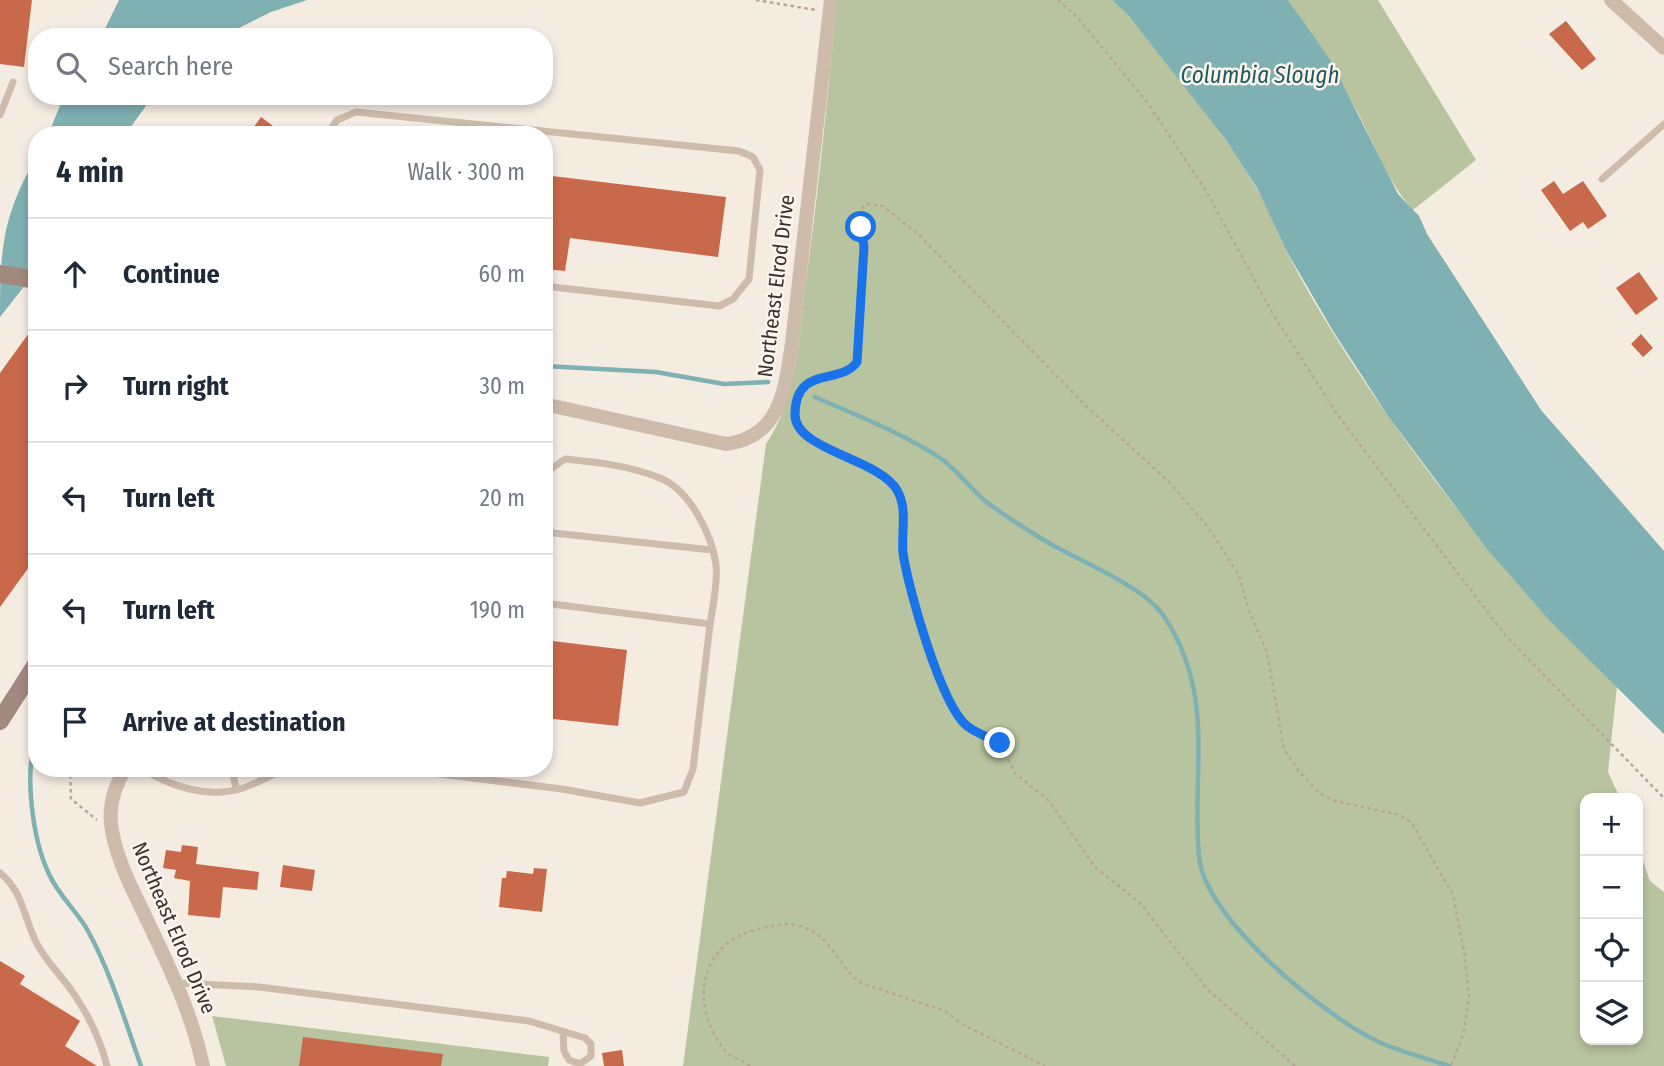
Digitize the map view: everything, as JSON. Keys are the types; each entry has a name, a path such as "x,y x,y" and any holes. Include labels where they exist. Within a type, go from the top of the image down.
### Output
{"street":[{"path":"1611,0 1664,48"},
{"name":"Northeast Elrod Drive","path":"553,405 726,444 750,439 768,425 786,383 830,6"},
{"path":"0,274 28,279"},
{"path":"0,721 28,677"},
{"name":"Northeast Elrod Drive","path":"120,777 116,784 110,822 123,869 177,983 195,1032 203,1066"}],"lane":[{"path":"0,115 13,82"},
{"path":"333,126 337,120 356,112 493,126"},
{"path":"1602,179 1664,124"},
{"path":"553,132 739,151 754,157 760,170 749,279 733,299 719,306 553,287"},
{"path":"464,777 562,789 640,803 684,792 693,769 716,567 712,550 697,516 678,489 661,478 603,463 565,459 553,468"},
{"path":"553,533 712,550"},
{"path":"553,604 710,624"},
{"path":"157,777 172,786 207,792 236,789 266,777"},
{"path":"234,777 236,789"},
{"path":"0,873 11,881 22,900 24,915 38,946 77,998 103,1049 107,1066"},
{"path":"177,983 259,987 529,1021 585,1038 591,1044 591,1056 580,1064 569,1060 564,1051 563,1033"}],"path":[{"path":"756,0 830,6"},
{"path":"1058,0 1077,17 1147,102 1205,189 1273,314 1330,403 1427,533 1506,635 1664,798"},
{"path":"1294,1066 1275,1046 1207,989 1140,903 1095,867 1049,801 1015,773 1000,743 967,727 953,709 927,640 903,552 901,498 884,476 864,463 815,443 797,427 795,413 805,387 815,378 844,374 857,362 864,247 859,212 866,204 883,206 919,235 1088,408 1168,481 1208,527 1239,575 1248,608 1267,652 1284,749 1298,770 1319,793 1335,801 1401,815 1412,823 1420,834 1453,895 1465,957 1468,996 1464,1032 1451,1066"},
{"path":"70,777 71,799 90,817 110,822"},
{"path":"750,1066 725,1051 708,1023 703,1007 704,983 711,963 724,947 747,932 779,924 801,926 826,939 851,976 861,984 945,1011 971,1029 1045,1066"}],"green space":[{"path":"837,0 1112,0 1129,16 1227,141 1259,194 1308,291 1388,416 1496,556 1554,622 1617,686 1608,772 1618,793 1580,793 1580,1045 1643,1045 1643,861 1650,881 1664,892 1664,1066 683,1066 766,444 785,406 795,366 819,176"},
{"path":"1288,0 1378,0 1476,160 1413,210 1387,173 1339,79"},
{"path":"212,1016 549,1057 548,1066 226,1066"}],"water":[{"path":"119,0 307,0 271,12 239,28 105,28"},
{"name":"Columbia Slough","path":"1112,0 1288,0 1331,61 1398,194 1419,216 1427,234 1541,410 1664,551 1664,734 1550,621 1488,550 1388,416 1333,331 1286,250 1257,188 1226,140 1129,16"},
{"path":"60,105 147,105 131,126 52,126"},
{"path":"28,172 28,281 0,317 5,234"}],"building":[{"path":"0,0 32,0 24,67 0,64"},
{"path":"1566,21 1596,59 1582,70 1549,34"},
{"path":"261,117 273,126 254,126"},
{"path":"553,176 726,197 718,257 570,238 565,271 553,270"},
{"path":"1554,181 1563,194 1583,181 1607,216 1588,229 1583,222 1570,231 1541,190"},
{"path":"1639,272 1658,299 1636,315 1616,288"},
{"path":"28,334 28,568 0,607 0,373"},
{"path":"1641,334 1653,348 1643,357 1631,344"},
{"path":"553,641 627,650 618,726 553,719"},
{"path":"182,845 198,847 196,864 259,872 257,890 223,887 220,918 188,915 190,881 174,878 176,870 163,868 166,850 181,852"},
{"path":"283,865 315,870 312,891 280,887"},
{"path":"534,868 547,869 542,912 499,907 502,878 506,878 507,871 533,874"},
{"path":"0,961 25,976 20,984 80,1021 65,1046 97,1066 0,1066"},
{"path":"303,1037 443,1054 441,1066 299,1066"},
{"path":"622,1050 624,1066 604,1066 602,1053"}],"waterway":[{"path":"553,366 656,372 724,384 768,382"},
{"path":"815,397 928,450 949,465 983,499 1003,514 1047,542 1126,584 1154,604 1180,645 1190,674 1198,733 1199,857 1206,881 1222,908 1244,936 1271,963 1329,1011 1379,1042 1449,1066"},
{"path":"31,777 34,825 43,860 53,882 84,924 104,963 141,1066"}],"route":[{"path":"861,227 864,247 857,362 852,370 844,374 815,378 805,387 795,413 797,427 815,443 864,463 895,486 903,511 903,552 927,640 953,709 967,727 1000,743"}]}
